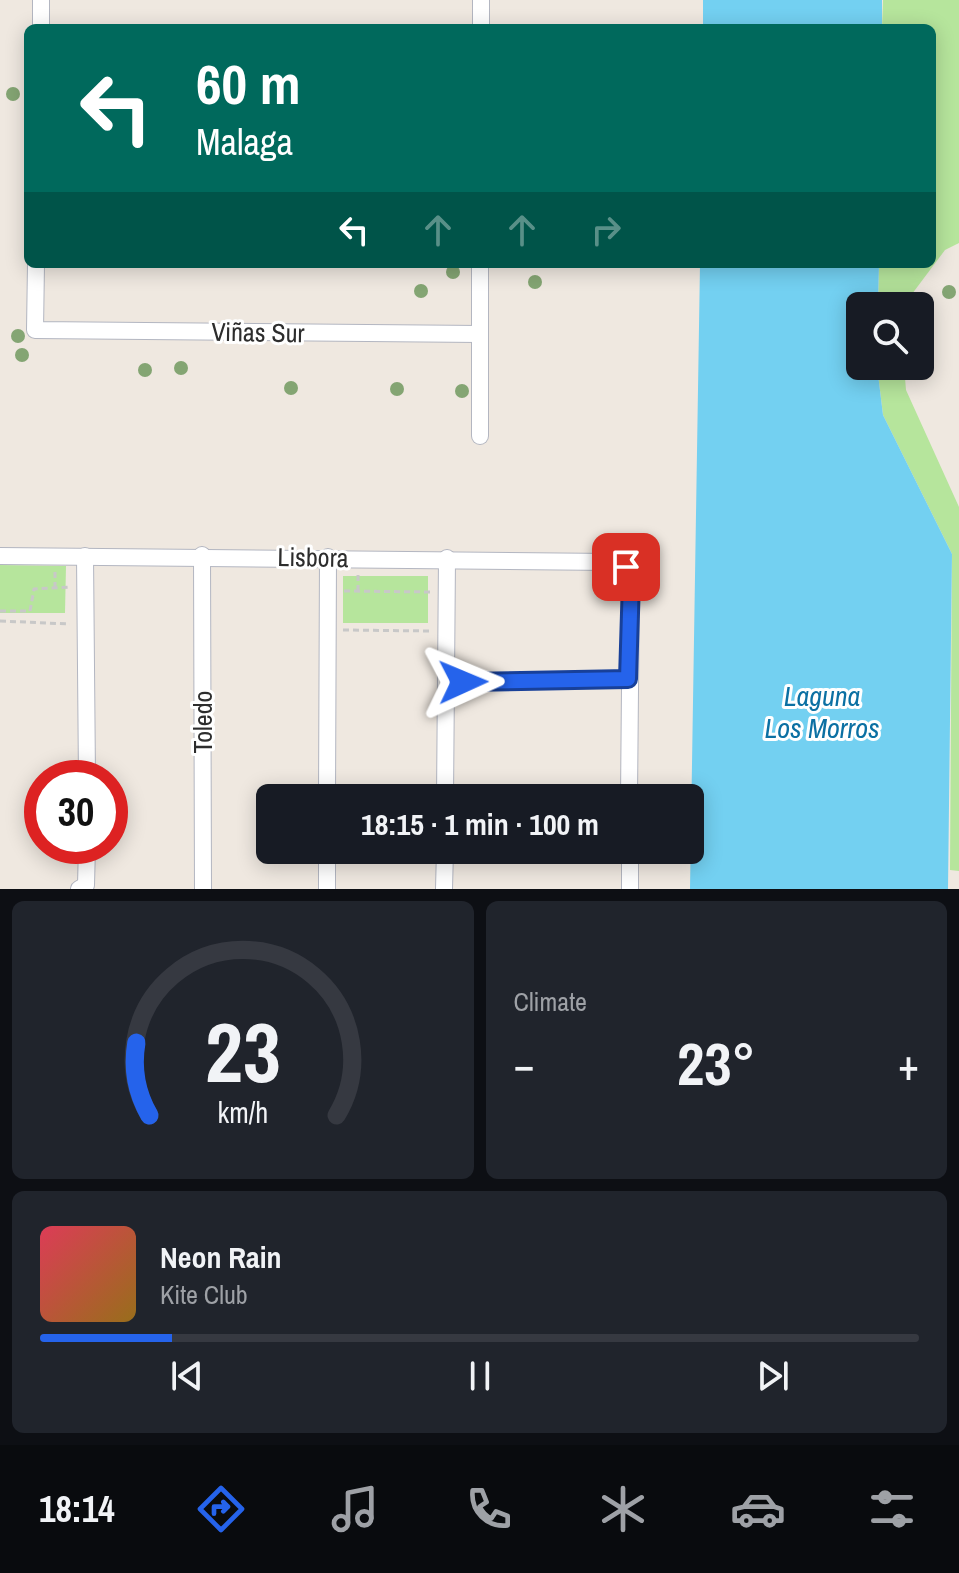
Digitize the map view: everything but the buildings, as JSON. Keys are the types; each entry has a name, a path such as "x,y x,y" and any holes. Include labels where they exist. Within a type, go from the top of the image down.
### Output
{"street":[{"path":"41,0 41,24"},
{"path":"481,0 481,24"},
{"name":"Viñas Sur","path":"36,268 35,330 480,334"},
{"path":"480,268 480,436"},
{"name":"Lisbora","path":"0,556 202,555 611,562 626,567 631,580 628,679"},
{"name":"Toledo","path":"202,555 203,889"},
{"path":"85,556 87,760"},
{"path":"327,784 328,557"},
{"path":"445,784 447,558"},
{"path":"446,682 628,679 629,784"},
{"path":"79,889 86,885 87,864"},
{"path":"327,864 327,889"},
{"path":"444,889 445,864"},
{"path":"630,864 630,889"}],"path":[{"path":"0,611 30,611 34,589 85,585"},
{"path":"328,591 447,592"},
{"path":"0,621 86,624"},
{"path":"328,629 447,631"}],"green space":[{"path":"883,0 959,0 959,243 945,250 936,262 936,24 882,24"},
{"path":"879,268 932,268 914,292 878,292"},
{"path":"879,380 905,380 906,390 959,507 959,871 950,870 952,554 883,415"},
{"path":"0,565 66,566 65,613 0,613"},
{"path":"343,576 428,576 428,623 343,623"}],"water":[{"path":"703,0 882,0 882,24 703,24"},
{"name":"Laguna Los Morros","path":"700,268 879,268 878,292 846,292 846,380 879,380 883,415 952,554 948,889 690,889 690,864 704,864 704,784 692,784"}],"route":[{"path":"463,682 628,679 631,580 626,567"}]}
